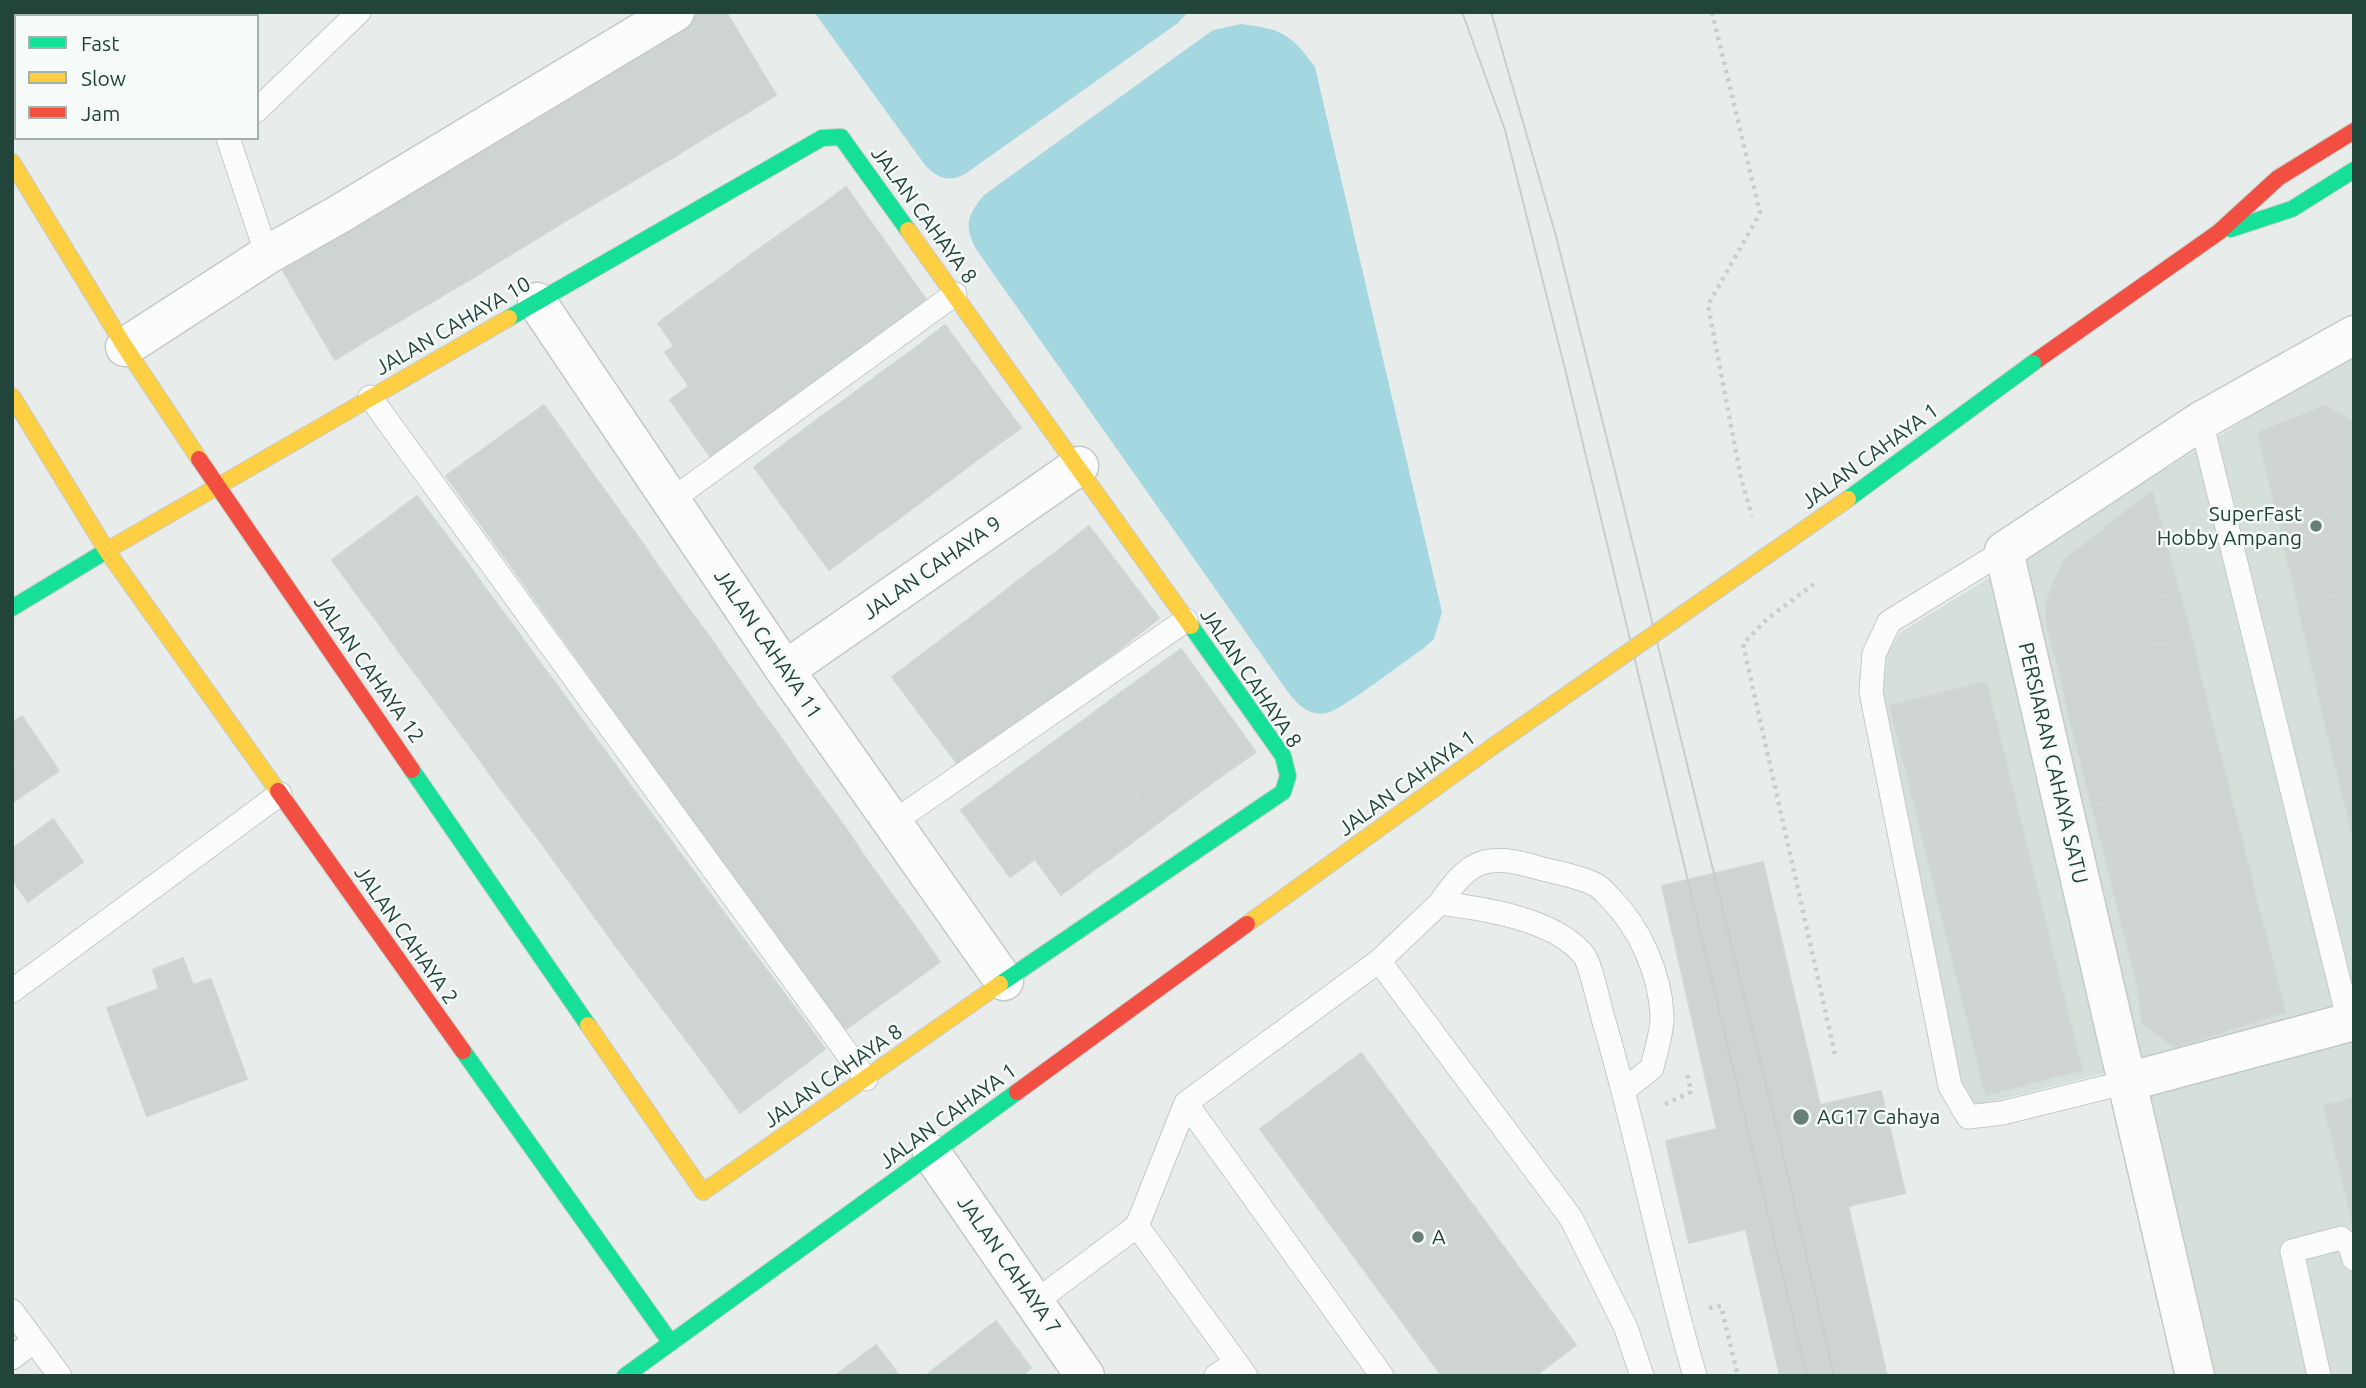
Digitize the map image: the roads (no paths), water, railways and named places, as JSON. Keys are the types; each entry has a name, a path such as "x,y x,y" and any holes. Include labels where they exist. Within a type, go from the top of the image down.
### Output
{"street":[{"path":"125,347 267,255 675,12"},
{"name":"JALAN CAHAYA 1","path":"625,1376 1492,747 1790,541 2033,363 2219,232 2278,178 2354,131"},
{"name":"JALAN CAHAYA 8","path":"703,1192 1004,981 1283,792 1288,776 1283,756 1079,466 841,137 822,138"},
{"name":"JALAN CAHAYA 10","path":"12,608 370,397 822,138"},
{"name":"JALAN CAHAYA 12","path":"12,162 125,347 217,487 703,1192"},
{"name":"JALAN CAHAYA 1","path":"2219,232 2292,209 2354,170"},
{"name":"JALAN CAHAYA 11","path":"537,302 785,670 1004,981"},
{"path":"2004,551 2201,421 2354,335"},
{"name":"JALAN CAHAYA 2","path":"12,397 107,551 671,1343"},
{"name":"JALAN CAHAYA 9","path":"785,670 1079,466"},
{"name":"PERSIARAN CAHAYA SATU","path":"2004,551 2195,1376"},
{"path":"2127,1082 2351,1021"},
{"name":"JALAN CAHAYA 7","path":"932,1154 1085,1376"}],"lane":[{"path":"259,108 359,12"},
{"path":"228,140 267,255"},
{"path":"670,501 955,295"},
{"path":"370,397 866,1079"},
{"path":"2201,421 2351,1021"},
{"path":"2004,551 1889,622 1874,654 1871,692 1950,1086 1968,1117 2002,1113 2127,1082"},
{"path":"892,823 1185,620"},
{"path":"12,991 280,794"},
{"path":"1035,1302 1137,1226 1186,1103 1379,961 1440,903 1456,880 1478,862 1512,860 1598,886 1622,910 1636,930 1657,985 1663,1017 1652,1068 1624,1090"},
{"path":"1440,903 1478,908 1558,933 1584,955 1624,1090 1695,1376"},
{"path":"1379,961 1572,1218 1626,1328 1642,1376"},
{"path":"1186,1103 1382,1376"},
{"path":"1137,1226 1241,1369 1216,1376"},
{"path":"2319,1376 2292,1251 2341,1238 2350,1246 2354,1258"},
{"path":"12,1311 60,1376"},
{"path":"12,1358 34,1341"}],"water":[{"path":"814,12 1188,12 1178,23 965,174 948,179 934,173 925,165"},
{"path":"1241,24 1266,28 1284,35 1299,47 1315,67 1442,612 1434,639 1424,648 1327,713 1306,710 1290,695 976,249 969,227 971,215 984,195 1213,30"}],"tram line":[{"path":"1462,12 1505,130 1807,1376"},
{"path":"1491,12 1556,236 1783,1154 1834,1376"}],"place":[{"name":"SuperFast Hobby Ampang","path":"2316,526"},
{"name":"AG17 Cahaya","path":"1801,1117"},
{"name":"A","path":"1418,1237"}]}
